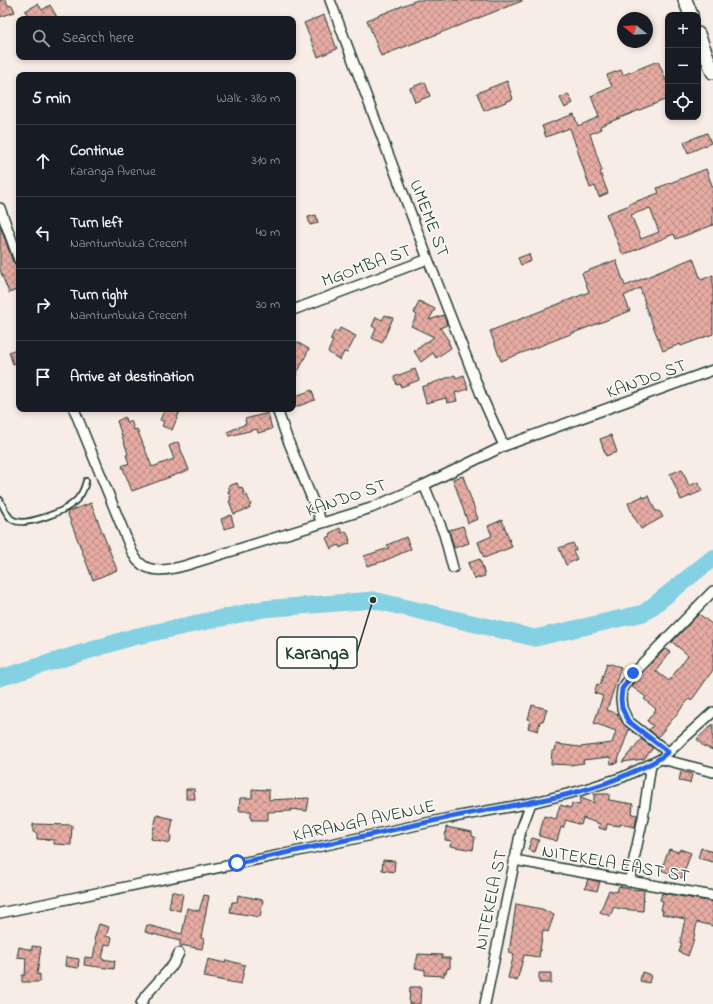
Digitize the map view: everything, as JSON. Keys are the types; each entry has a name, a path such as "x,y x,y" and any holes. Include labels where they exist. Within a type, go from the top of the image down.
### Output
{"street":[{"name":"UMEME ST","path":"330,0 428,259 482,396 504,446"},
{"path":"685,0 690,12"},
{"path":"701,42 713,72"},
{"path":"0,208 16,252"},
{"name":"MGOMBA ST","path":"296,309 428,259"},
{"name":"KANDO ST","path":"75,412 132,552 140,563 152,569 165,571 370,508 504,446 713,370"},
{"path":"278,412 287,438 322,523"},
{"path":"424,484 444,534 453,568"},
{"path":"668,752 628,721 622,708 622,689 633,673 713,591"},
{"name":"KARANGA AVENUE","path":"0,914 449,818 531,803 579,791 623,777 661,759 713,712"},
{"path":"661,759 713,772"},
{"path":"629,882 643,818 651,764"},
{"name":"NITEKELA ST","path":"485,1004 514,860 521,830 531,803"},
{"name":"NITEKELA EAST ST","path":"514,860 713,896"},
{"path":"141,1004 146,995 173,965 179,953"}],"lane":[{"path":"0,500 10,519 16,522 31,521 49,516 72,505 84,492 86,481"}],"building":[{"path":"0,0 6,0 8,6 12,5 15,12 0,17"},
{"path":"417,0 522,1 381,56 367,20"},
{"path":"38,4 42,10 50,5 56,16 28,16 25,11"},
{"path":"324,15 337,49 318,57 304,23"},
{"path":"658,61 665,78 665,100 600,126 601,129 590,134 602,171 600,172 608,193 599,197 595,186 590,188 570,128 546,137 542,126 574,114 578,126 599,117 591,96 612,87 607,75 621,70 623,75"},
{"path":"507,81 513,99 484,111 477,93"},
{"path":"425,82 430,96 415,102 410,88"},
{"path":"568,94 573,103 565,108 560,98"},
{"path":"707,133 711,143 688,153 684,142"},
{"path":"706,169 713,188 713,225 676,239 674,234 623,255 606,214 659,193 657,188","holes":["650,208 659,232 641,239 631,215"]},
{"path":"316,215 318,223 310,225 308,217"},
{"path":"0,225 13,262 16,264 16,290 9,293 0,270"},
{"path":"529,254 531,261 521,265 518,258"},
{"path":"693,258 701,280 713,275 713,334 663,351 644,303 640,288 624,296 630,311 501,361 490,331 589,292 582,273 616,260 625,286"},
{"path":"419,301 435,309 429,320 444,315 447,325 440,328 449,341 451,348 436,358 433,353 421,362 414,351 434,337 411,326 417,315 414,313"},
{"path":"385,315 393,318 382,343 372,338 376,329 372,326 376,317 382,320"},
{"path":"340,328 356,336 347,353 344,352 340,360 328,352 333,341 330,340 335,330 338,332"},
{"path":"296,342 309,349 296,376"},
{"path":"16,349 16,363 13,364 9,352"},
{"path":"415,369 419,380 401,387 400,384 397,385 394,377"},
{"path":"455,375 456,378 464,375 468,389 455,393 457,401 447,403 446,398 426,403 422,387"},
{"path":"312,390 315,400 296,407 296,396"},
{"path":"164,412 180,412 172,430 162,426 164,422 160,420"},
{"path":"268,413 272,429 258,433 257,429 229,436 227,432 246,424 245,419"},
{"path":"125,417 126,422 131,420 134,430 137,429 152,467 174,459 169,446 178,442 189,470 132,491 122,466 129,463 126,455 128,454 117,421"},
{"path":"611,435 617,452 606,456 600,439"},
{"path":"682,469 689,486 698,482 702,491 681,500 670,474"},
{"path":"463,476 478,519 468,523 453,479"},
{"path":"237,483 239,488 242,487 245,496 247,495 251,505 249,506 250,508 234,514 229,501 231,500 228,486"},
{"path":"643,496 643,498 649,496 655,510 660,512 663,517 641,529 634,518 628,503"},
{"path":"91,503 117,570 93,580 67,512"},
{"path":"231,515 234,526 224,529 221,519"},
{"path":"502,520 512,547 484,558 478,542 492,536 488,526"},
{"path":"463,526 469,543 454,548 449,530"},
{"path":"340,528 342,533 346,531 350,543 340,548 339,545 331,549 326,538 331,536 330,533"},
{"path":"406,537 411,549 384,561 367,566 364,556 389,548 387,545"},
{"path":"573,543 576,550 573,551 577,559 566,565 559,548"},
{"path":"480,559 485,576 474,579 468,563"},
{"path":"699,614 713,625 713,670 691,701 689,699 658,737 649,730 653,726 647,721 656,709 644,699 646,697 631,686 665,649 670,652 656,671 669,681 688,655 672,642"},
{"path":"607,663 621,667 607,710 618,714 617,716 629,729 617,763 611,764 610,757 583,760 584,763 570,765 551,764 552,751 555,751 556,744 580,747 612,743 616,731 594,723 603,696 594,693 597,684 600,685"},
{"path":"532,705 547,709 543,721 540,721 538,731 528,728 530,720 528,719"},
{"path":"713,724 713,750 703,746 697,739"},
{"path":"641,739 653,748 644,759 622,762"},
{"path":"681,771 692,774 690,783 679,781"},
{"path":"186,789 194,789 195,799 186,799"},
{"path":"252,789 269,790 269,800 309,798 307,811 291,809 291,811 268,812 268,820 251,820 251,811 239,811 240,798 252,798"},
{"path":"594,794 609,794 609,800 633,804 632,814 637,815 635,827 620,824 620,826 607,824 606,830 599,828 600,824 583,818 581,825 566,820 563,828 561,827 557,841 539,836 544,816 556,819 560,805 571,808 572,803 579,805 581,798 594,803"},
{"path":"157,815 173,819 170,843 151,839"},
{"path":"33,824 72,825 71,845 54,844 54,840 37,839 37,833 33,832"},
{"path":"446,827 472,832 472,836 475,837 473,850 450,846 452,841 445,840"},
{"path":"532,838 539,840 535,852 528,850"},
{"path":"701,848 713,852 713,862 698,858"},
{"path":"669,849 678,852 680,849 691,853 682,878 661,870"},
{"path":"383,860 395,861 394,872 382,870"},
{"path":"588,879 600,882 597,891 585,888"},
{"path":"619,886 629,889 644,890 643,911 614,907 610,916 600,912 609,890 617,892"},
{"path":"172,891 183,894 180,911 169,908"},
{"path":"662,893 713,902 713,926 697,922 693,942 688,956 679,952 682,943 680,943 685,919 662,914 663,910 661,910 663,901 660,900"},
{"path":"204,895 209,896 201,938 204,939 202,949 180,945 180,941 145,932 147,925 182,934 187,908 199,911"},
{"path":"238,895 263,900 260,917 230,912 232,902 237,902"},
{"path":"516,904 542,909 554,915 548,932 543,930 539,957 524,955 517,981 508,978 514,954 509,953"},
{"path":"99,924 109,927 106,936 112,938 110,945 105,944 102,959 115,961 114,969 84,965 85,957 93,958 96,941 94,940"},
{"path":"32,946 41,947 37,975 40,974 40,982 22,982 22,975 25,975 26,958 17,957 19,947 32,950"},
{"path":"418,954 442,955 442,958 450,958 450,968 447,969 446,973 444,973 444,976 425,975 425,970 415,968"},
{"path":"66,957 79,959 78,968 65,966"},
{"path":"208,959 225,963 226,960 245,965 241,984 204,977"},
{"path":"642,972 651,975 649,983 640,981"},
{"path":"539,973 551,973 551,983 539,983"},
{"path":"410,987 421,987 420,1004 409,1004"}],"waterway":[{"path":"0,678 133,637 263,609 373,600 535,638 644,613 713,558"}],"place":[{"name":"Karanga","path":"373,600"}],"route":[{"path":"237,863 449,818 531,803 579,791 623,777 661,759 668,752 628,721 622,708 622,689 633,673"}]}
